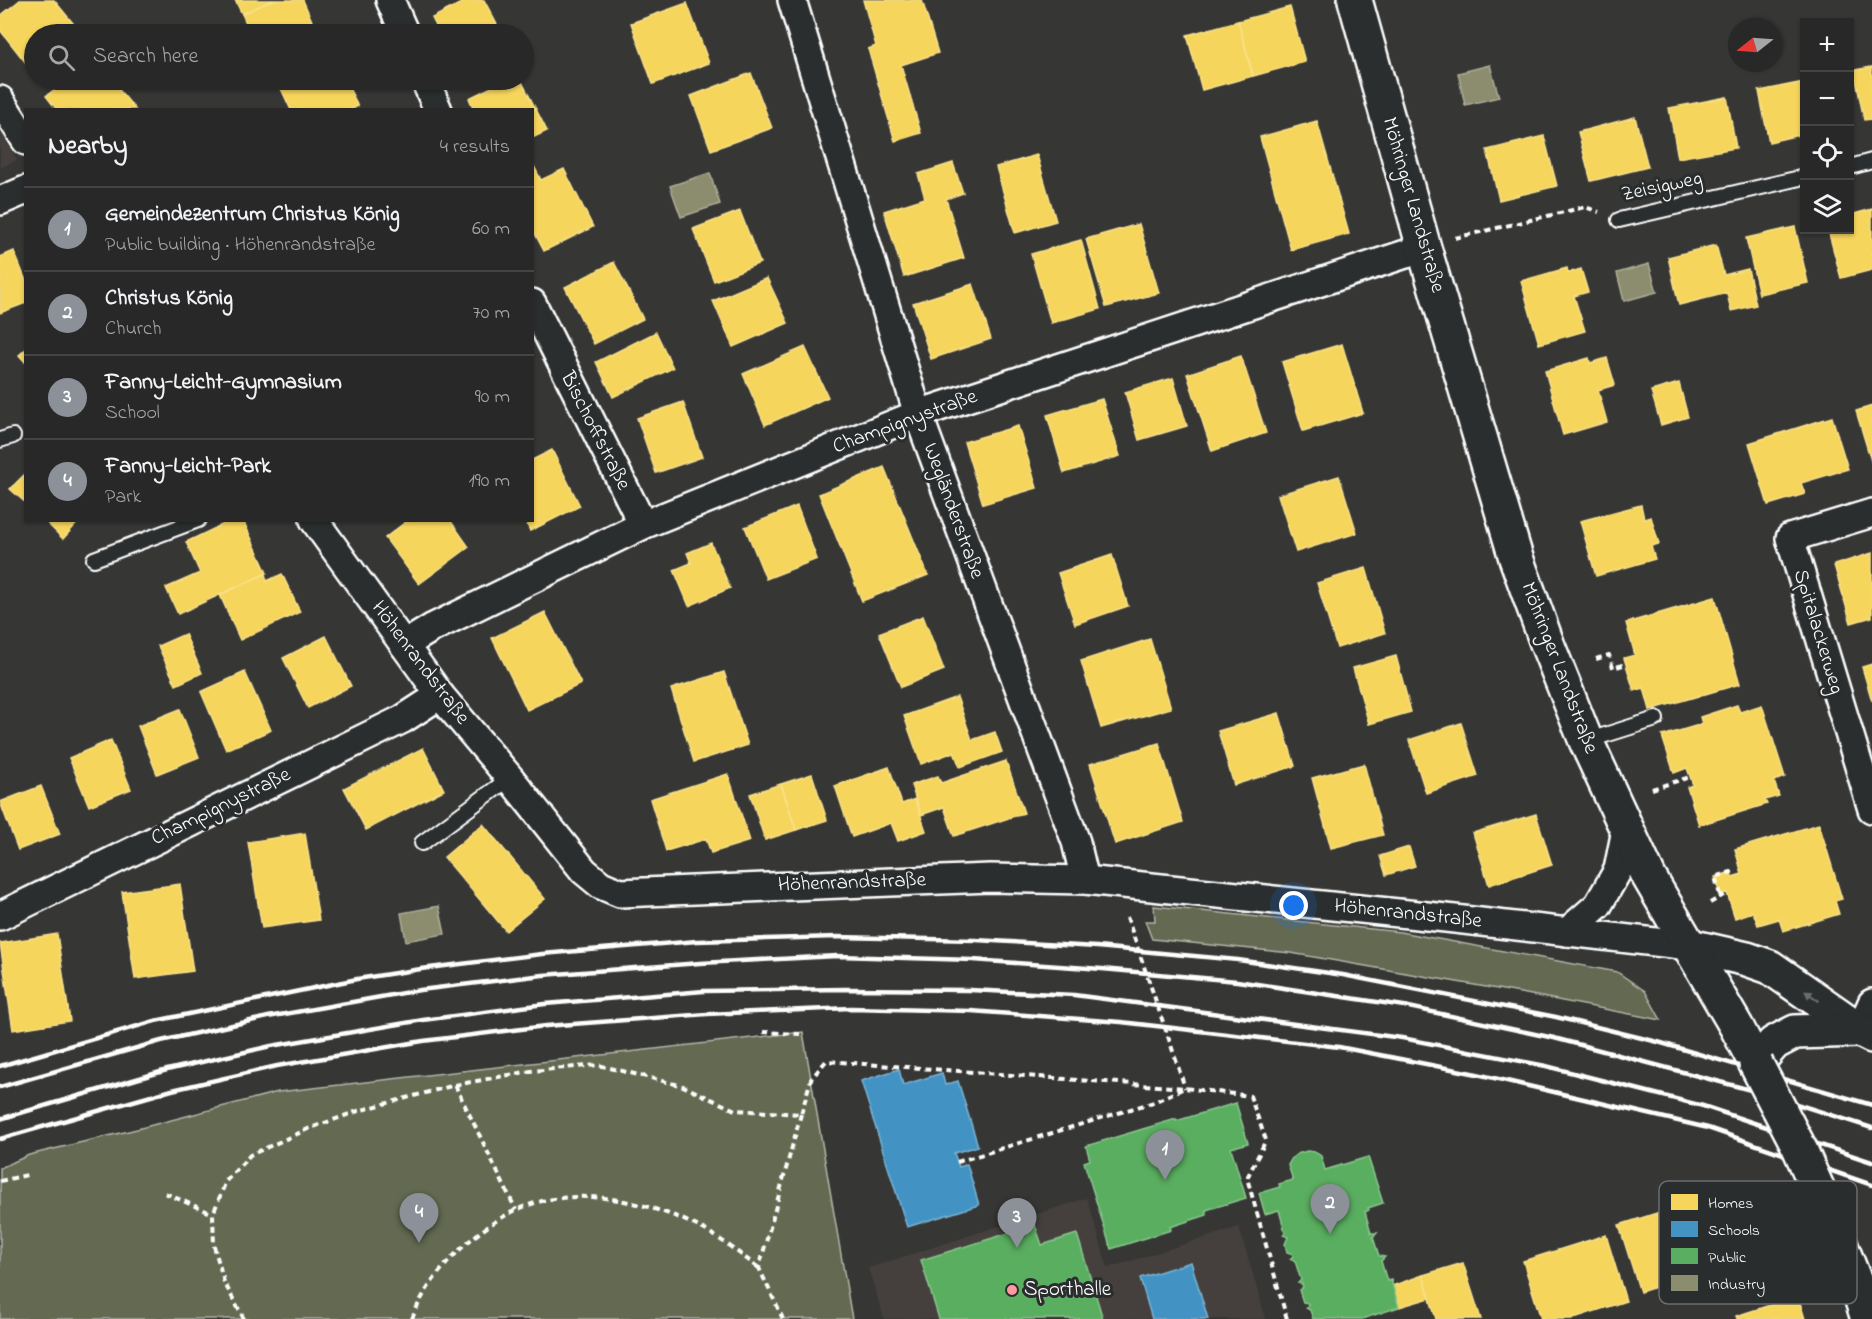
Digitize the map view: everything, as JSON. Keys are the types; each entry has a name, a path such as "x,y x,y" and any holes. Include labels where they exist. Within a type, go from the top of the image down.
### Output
{"main road":[{"name":"Möhringer Landstraße","path":"1355,0 1424,248 1516,558 1548,646 1586,741 1649,877 1736,1026 1799,1147 1814,1181"},
{"name":"Höhenrandstraße","path":"1690,946 1747,959 1770,967 1868,1023"},
{"path":"1756,1064 1774,1043 1795,1032 1868,1023"},
{"name":"Möhringer Landstraße","path":"1857,1280 1867,1303"}],"street":[{"path":"390,0 401,24"},
{"name":"Wegländerstraße","path":"792,0 918,414 1076,842 1084,880"},
{"path":"429,90 437,108"},
{"path":"0,100 24,138"},
{"path":"0,201 24,191"},
{"name":"Champignystraße","path":"404,645 432,628 643,525 918,414 1424,248"},
{"name":"Bischoffstraße","path":"534,307 643,525"},
{"name":"Spitalackerweg","path":"1872,513 1790,538 1872,809"},
{"name":"Höhenrandstraße","path":"315,522 440,695 584,871 601,885 620,893 990,878 1084,880 1690,946"},
{"name":"Champignystraße","path":"0,916 403,718 440,695"},
{"path":"1567,932 1598,905 1618,870 1626,830"}],"lane":[{"path":"1854,166 1872,161"},
{"name":"Zeisigweg","path":"1619,220 1800,178"},
{"path":"94,559 193,522"},
{"path":"1586,741 1656,719"},
{"path":"422,843 510,778"}],"path":[{"name":"Zeisigweg","path":"1424,248 1465,235 1585,207 1619,220"},
{"path":"1596,659 1609,655 1613,668 1626,664"},
{"path":"1652,789 1690,777"},
{"path":"1720,895 1716,878 1731,872 1732,877"},
{"path":"1710,903 1720,895 1727,893"},
{"path":"1127,917 1185,1088"},
{"path":"763,1032 800,1034"},
{"path":"759,1268 811,1079 826,1061 1185,1088 1250,1096 1266,1140 1248,1178 1287,1319"},
{"path":"244,1319 224,1282 214,1246 213,1214 226,1181 250,1155 358,1111 455,1085 531,1071 598,1065 683,1086 735,1110 801,1114"},
{"path":"455,1085 516,1210"},
{"path":"957,1162 1154,1102 1185,1088"},
{"path":"0,1181 27,1175"},
{"path":"165,1193 213,1214"},
{"path":"412,1319 434,1277 460,1249 483,1229 516,1210 547,1200 585,1196 629,1202 664,1212 704,1230 759,1268 783,1319"}],"shaded area":[{"path":"0,131 17,160 0,168"},
{"path":"1087,1198 1108,1268 1239,1227 1266,1319 884,1319 868,1268"}],"green space":[{"path":"1154,906 1400,932 1617,972 1645,991 1661,1020 1291,953 1152,939 1145,921 1155,921"},
{"path":"803,1032 852,1319 0,1319 0,1168 29,1155 278,1092"}],"building: Homes":[{"path":"20,0 54,0 74,24 24,24 24,60 0,30 0,16"},
{"path":"235,0 273,0 242,14"},
{"path":"273,0 303,0 312,21 305,24 246,24 242,14"},
{"path":"467,0 484,0 497,24 435,24 432,18"},
{"path":"863,0 922,0 938,53 901,65 921,133 895,141 868,49 876,46"},
{"path":"687,3 709,63 653,84 631,23"},
{"path":"1290,7 1305,62 1253,76 1238,21"},
{"path":"1238,21 1253,76 1202,90 1187,35"},
{"path":"1872,67 1872,119 1864,120 1854,70"},
{"path":"751,73 772,128 711,150 691,96"},
{"path":"1800,83 1800,135 1769,142 1759,91"},
{"path":"54,90 119,90 134,108 55,108 46,96"},
{"path":"282,90 350,90 358,106 354,108 290,108"},
{"path":"485,90 526,90 547,131 534,137 534,108 473,108 469,98"},
{"path":"1727,97 1736,148 1678,158 1669,108"},
{"path":"1635,117 1648,167 1591,181 1578,132"},
{"path":"1317,121 1349,234 1291,250 1260,137"},
{"path":"1544,136 1557,186 1499,200 1487,150"},
{"path":"1037,155 1056,221 1015,233 996,167"},
{"path":"953,163 963,193 946,199 964,258 904,277 884,211 925,198 918,174"},
{"path":"534,166 541,180 564,169 593,227 544,251 534,232"},
{"path":"1872,209 1872,270 1841,278 1829,234 1854,234 1854,214"},
{"path":"740,211 760,263 714,281 693,229"},
{"path":"1139,224 1159,293 1106,307 1086,239"},
{"path":"1795,227 1808,283 1759,294 1746,238"},
{"path":"1081,240 1100,309 1051,323 1031,254"},
{"path":"1716,245 1724,275 1748,269 1756,305 1731,311 1727,293 1679,305 1668,257"},
{"path":"14,251 24,276 24,304 0,313 0,257"},
{"path":"614,262 643,319 594,344 565,287"},
{"path":"1567,268 1568,273 1581,269 1588,292 1574,296 1585,331 1539,344 1521,281"},
{"path":"767,278 788,323 733,347 713,301"},
{"path":"973,284 991,339 931,359 913,303"},
{"path":"656,332 673,368 613,397 596,362"},
{"path":"1342,344 1363,413 1303,431 1282,362"},
{"path":"805,347 828,397 765,425 743,374"},
{"path":"24,351 24,361 19,355"},
{"path":"1241,356 1266,433 1212,451 1187,374"},
{"path":"1589,358 1590,363 1607,358 1615,385 1598,390 1607,422 1563,435 1545,371"},
{"path":"1173,378 1187,426 1139,440 1125,392"},
{"path":"1679,383 1688,417 1661,425 1651,391"},
{"path":"1102,399 1120,456 1064,473 1047,415"},
{"path":"683,402 702,457 656,473 637,418"},
{"path":"1872,406 1872,464 1856,411"},
{"path":"1832,417 1848,469 1801,483 1805,494 1768,505 1749,443"},
{"path":"1018,426 1037,488 983,504 964,442"},
{"path":"552,450 580,506 530,531 526,522 534,522 534,459"},
{"path":"884,467 928,575 862,601 819,494"},
{"path":"24,475 24,501 10,489"},
{"path":"1339,476 1357,533 1296,552 1278,495"},
{"path":"1641,505 1644,519 1651,517 1659,544 1651,546 1655,559 1596,576 1580,521"},
{"path":"797,506 817,559 766,579 745,527"},
{"path":"46,522 78,522 63,539"},
{"path":"228,522 244,522 267,573 178,614 166,588 200,573 186,542"},
{"path":"405,522 451,522 469,547 419,584 385,538"},
{"path":"711,543 730,588 689,606 674,570 691,563 687,553"},
{"path":"1872,553 1872,617 1851,623 1834,565"},
{"path":"1112,555 1128,606 1075,624 1058,573"},
{"path":"1366,568 1385,633 1337,648 1317,583"},
{"path":"265,574 267,581 282,574 300,612 240,640 220,595"},
{"path":"1715,597 1740,684 1650,710 1644,688 1634,691 1624,658 1635,655 1626,623"},
{"path":"545,612 581,684 527,710 492,638"},
{"path":"923,616 944,670 901,687 879,633"},
{"path":"185,634 202,673 176,685 158,646"},
{"path":"326,636 351,686 308,708 283,658"},
{"path":"1150,639 1171,708 1101,728 1081,661"},
{"path":"1396,656 1411,712 1369,724 1353,668"},
{"path":"1872,664 1872,701 1862,667"},
{"path":"245,672 271,730 226,750 201,692"},
{"path":"724,672 748,745 694,762 671,689"},
{"path":"957,697 972,740 995,732 1002,752 960,767 954,752 921,764 904,716"},
{"path":"1737,705 1740,712 1762,705 1785,777 1774,781 1779,796 1765,800 1767,804 1699,825 1687,787 1693,785 1687,768 1674,773 1662,736 1702,724 1700,717"},
{"path":"180,709 199,757 157,774 138,726"},
{"path":"1279,713 1295,766 1234,785 1218,731"},
{"path":"1461,723 1478,776 1426,793 1409,740"},
{"path":"111,740 131,789 89,806 69,758"},
{"path":"1159,743 1183,822 1115,844 1090,764"},
{"path":"423,748 444,790 366,830 344,788"},
{"path":"1006,761 1024,813 954,836 944,807 921,815 911,785 938,776 941,783"},
{"path":"1364,764 1383,835 1331,848 1312,778"},
{"path":"889,767 902,804 915,799 926,831 898,841 891,823 852,837 835,786"},
{"path":"728,774 750,841 711,853 706,839 666,851 650,799"},
{"path":"812,774 827,820 796,830 781,784"},
{"path":"781,784 796,830 765,840 750,794"},
{"path":"41,786 60,834 18,850 0,802"},
{"path":"1536,814 1552,865 1489,885 1473,833"},
{"path":"483,824 545,899 506,931 444,857"},
{"path":"1819,824 1842,899 1835,901 1839,914 1783,931 1779,919 1758,925 1753,912 1735,918 1727,893 1720,895 1715,877 1731,872 1732,877 1742,874 1735,849"},
{"path":"305,833 319,920 262,928 248,842"},
{"path":"1409,847 1415,866 1386,875 1380,856"},
{"path":"180,884 193,971 135,979 122,892"},
{"path":"57,934 70,1021 13,1030 0,943"},
{"path":"1659,1212 1659,1286 1640,1292 1619,1225"},
{"path":"1606,1235 1626,1301 1571,1319 1541,1319 1523,1261"},
{"path":"1463,1263 1481,1319 1436,1319 1423,1275"},
{"path":"1423,1275 1430,1298 1399,1307 1392,1286"},
{"path":"1773,1304 1800,1304 1805,1319 1737,1319 1736,1316"}],"building: Schools":[{"path":"899,1069 903,1085 942,1073 945,1085 958,1081 978,1146 954,1153 959,1167 967,1164 979,1205 907,1227 861,1081"},
{"path":"1191,1262 1208,1319 1152,1319 1140,1278"}],"building: Public":[{"path":"1236,1103 1248,1143 1231,1148 1246,1198 1206,1210 1207,1215 1170,1227 1171,1230 1111,1249 1084,1162 1090,1160 1086,1146"},
{"path":"1307,1151 1321,1156 1325,1170 1368,1157 1383,1203 1368,1208 1369,1210 1365,1212 1371,1233 1377,1233 1373,1237 1379,1256 1385,1257 1381,1261 1387,1281 1391,1280 1399,1307 1362,1319 1313,1319 1310,1310 1306,1308 1308,1303 1303,1302 1299,1290 1303,1287 1298,1283 1301,1280 1295,1261 1290,1259 1293,1254 1287,1252 1285,1244 1288,1237 1283,1235 1285,1232 1279,1210 1265,1214 1259,1193 1280,1187 1279,1184 1293,1180 1288,1165 1297,1154"},
{"name":"Sporthalle","path":"1035,1225 1042,1245 1077,1234 1103,1319 939,1319 921,1260"}],"building: Industry":[{"path":"1490,65 1499,97 1465,105 1458,73"},
{"path":"710,173 720,204 681,217 670,186"},
{"path":"1649,264 1657,292 1624,301 1617,273"},
{"path":"439,906 445,934 406,941 401,913"}],"railway":[{"path":"0,1066 155,1021 357,979 421,969 542,954 697,941 837,937 975,940 1097,947 1238,960 1343,975 1556,1017 1658,1042 1872,1105"},
{"path":"0,1087 161,1041 268,1017 420,990 543,975 700,963 837,956 973,960 1102,969 1237,981 1404,1006 1554,1038 1762,1093 1872,1128"},
{"path":"0,1119 167,1070 271,1046 423,1020 545,1004 704,991 970,990 1074,995 1402,1038 1546,1066 1703,1106 1872,1162"},
{"path":"0,1139 172,1090 277,1066 423,1041 546,1026 707,1014 851,1008 971,1011 1121,1022 1339,1047 1477,1074 1708,1128 1872,1185"}],"place":[{"name":"Gemeindezentrum Christus König","path":"1165,1180"},
{"name":"Christus König","path":"1330,1234"},
{"name":"Fanny-Leicht-Park","path":"419,1243"},
{"name":"Fanny-Leicht-Gymnasium","path":"1017,1248"},
{"name":"Sporthalle","path":"1012,1290"}]}
